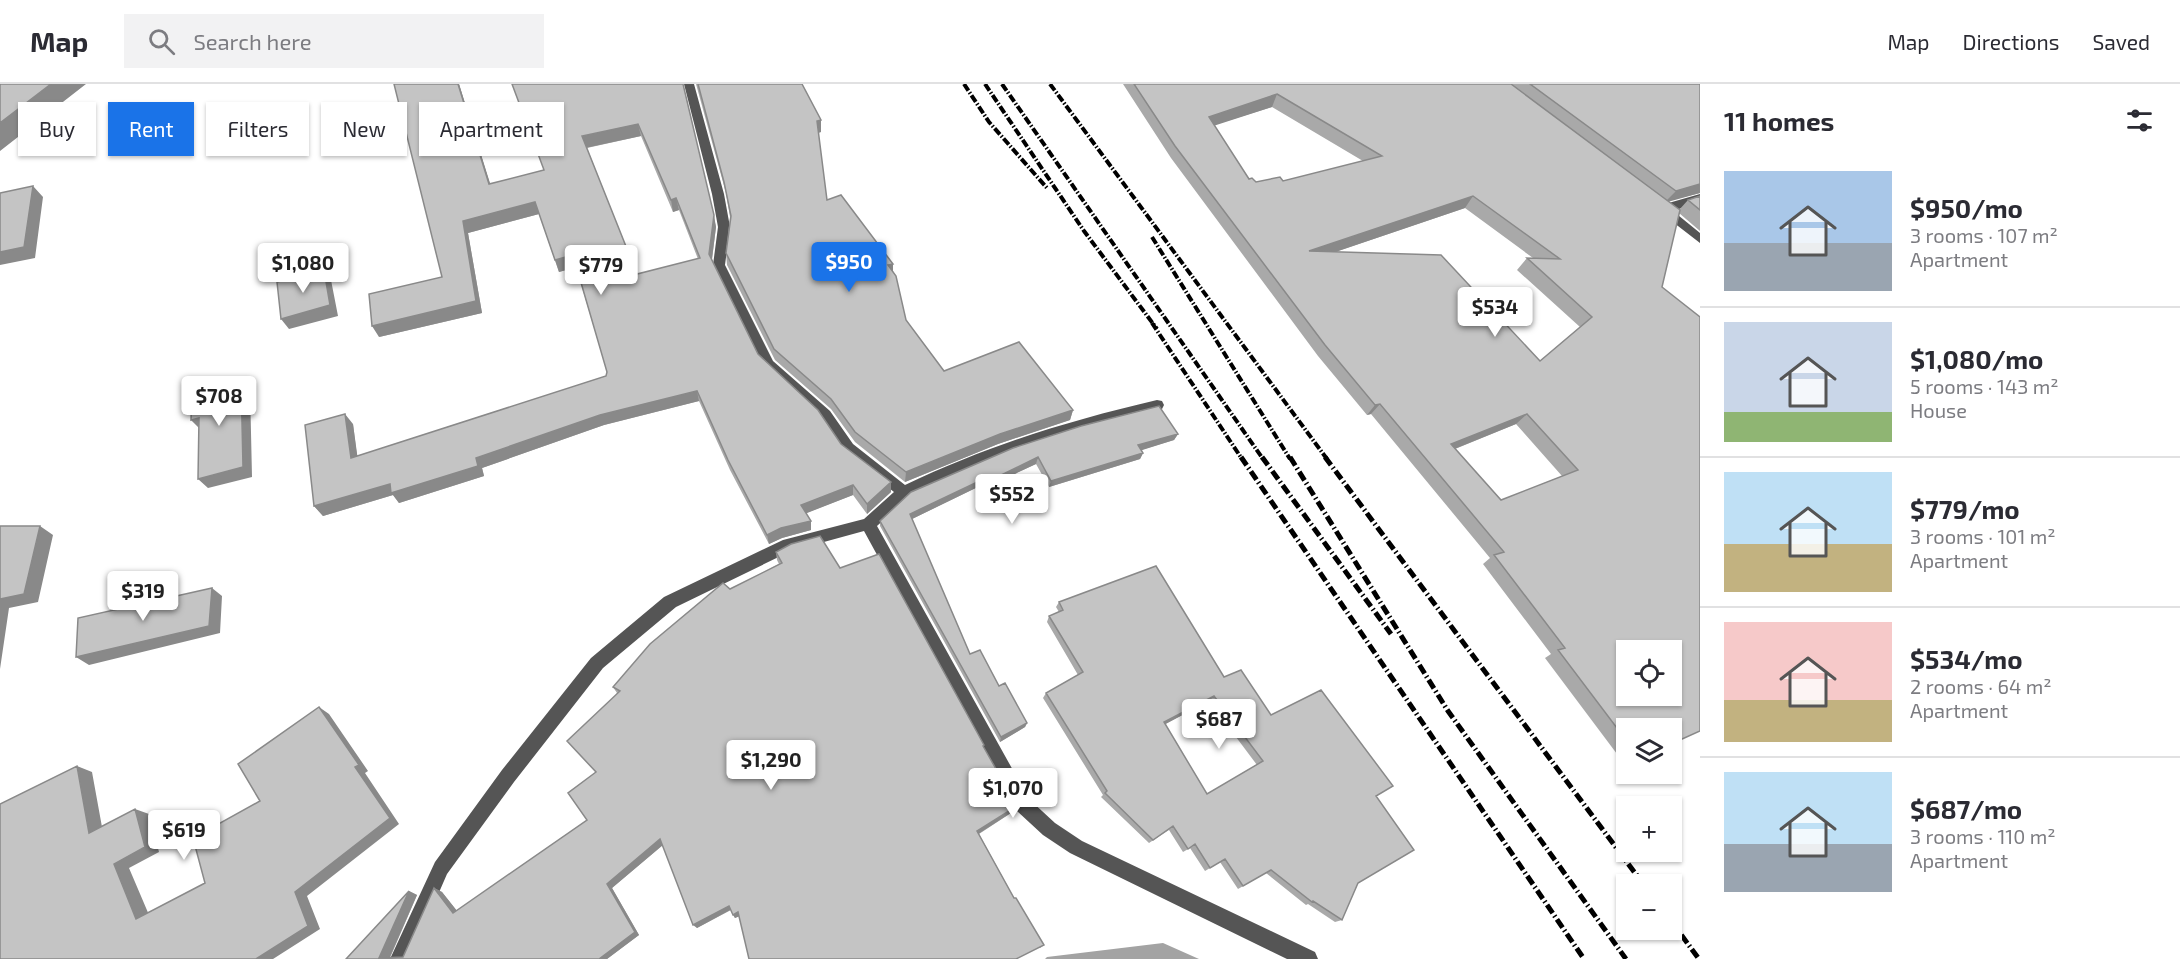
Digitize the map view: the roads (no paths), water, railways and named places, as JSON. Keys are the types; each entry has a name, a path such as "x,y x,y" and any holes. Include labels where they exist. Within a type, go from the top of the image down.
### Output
{"street":[{"path":"689,84 718,194 724,227 719,265 768,363 825,415 848,448 904,492"},
{"path":"1700,198 1659,207 1700,239"},
{"path":"400,959 441,868 507,776 597,663 670,602 788,545 868,524 904,492 1007,447 1086,422 1157,405"},
{"path":"868,524 1023,805 1049,828 1076,847 1308,959"}],"railway":[{"path":"964,84 989,122 1047,188"},
{"path":"985,84 1084,231 1157,329"},
{"path":"1002,84 1263,459"},
{"path":"1050,84 1327,459"},
{"path":"1152,237 1290,459"},
{"path":"1152,323 1242,459"},
{"path":"1241,457 1584,959"},
{"path":"1262,457 1391,634"},
{"path":"1290,457 1448,711 1626,959"},
{"path":"1325,457 1636,874"},
{"path":"1682,936 1699,959"}]}
